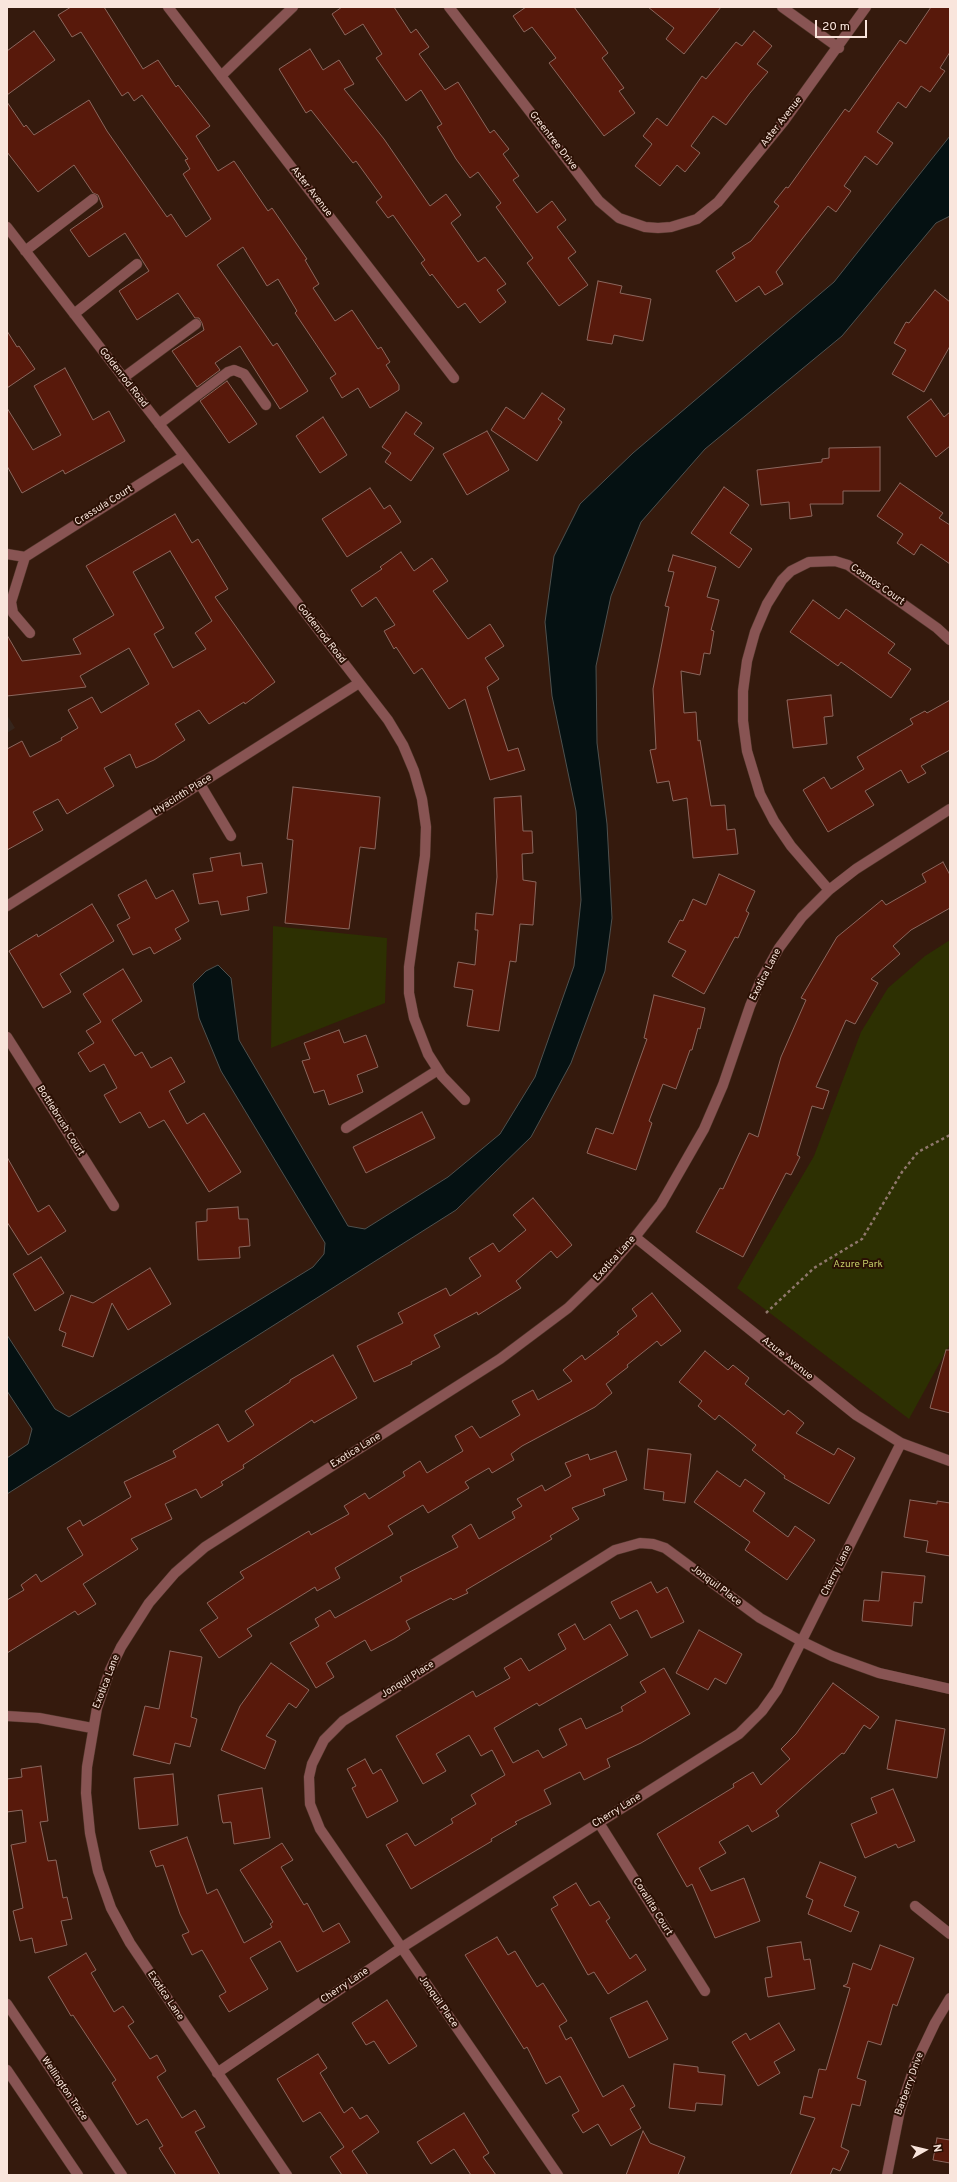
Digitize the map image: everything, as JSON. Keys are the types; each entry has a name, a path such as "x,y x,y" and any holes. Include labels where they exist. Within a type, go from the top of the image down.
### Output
{"street":[{"name":"Aster Avenue","path":"168,7 454,378"},
{"path":"221,76 293,7"},
{"name":"Greentree Drive","path":"449,7 599,201 608,210 619,218 645,227 658,228 684,224"},
{"path":"782,7 839,48"},
{"name":"Aster Avenue","path":"684,224 697,219 718,202 784,121 839,48 866,7"},
{"path":"25,251 93,199"},
{"name":"Goldenrod Road","path":"7,227 388,720 403,745 414,771 422,799 426,827 425,856 409,967 409,993 414,1018 422,1042 438,1070 465,1100"},
{"path":"74,314 137,264"},
{"path":"123,378 196,324"},
{"path":"159,424 222,377 234,370 244,374 266,405"},
{"name":"Crassula Court","path":"25,557 184,456"},
{"path":"7,554 25,557 11,602 13,613 30,633"},
{"name":"Cosmos Court","path":"829,890 791,846 774,821 760,794 748,759 743,721 743,691 749,654 755,632 767,604 782,580 791,571 809,562 835,560 848,564 937,628 950,640"},
{"name":"Hyacinth Place","path":"7,906 359,683"},
{"path":"200,784 231,836"},
{"name":"Exotica Lane","path":"287,2175 130,1943 108,1900 98,1871 90,1833 86,1787 92,1728 110,1670 121,1647 149,1602 175,1573 216,1540 530,1339 573,1304 602,1275 635,1237 680,1173 704,1129 723,1085 750,1006 760,982 779,948 802,917 829,890 856,869 950,809"},
{"name":"Bottlebrush Court","path":"7,1037 114,1206"},
{"path":"346,1128 438,1070"},
{"name":"Azure Avenue","path":"635,1237 856,1415 901,1443 950,1462"},
{"name":"Cherry Lane","path":"217,2073 401,1948 739,1734 762,1711 777,1690 901,1443"},
{"name":"Jonquil Place","path":"558,2175 320,1829 310,1804 309,1777 312,1764 324,1740 343,1721 608,1554 627,1545 646,1544 665,1548 748,1610 801,1642 832,1656 879,1673 950,1689"},
{"path":"7,1716 39,1718 92,1728"},
{"name":"Corallita Court","path":"599,1823 705,1991"},
{"path":"915,1906 950,1934"},
{"name":"Barberry Drive","path":"887,2175 900,2110 915,2065 935,2023 950,1998"},
{"name":"Wellington Trace","path":"7,2004 122,2175"},
{"path":"7,2070 78,2175"}],"path":[{"path":"766,1313 814,1268 862,1239 902,1172 918,1152 950,1135"}],"shaded area":[{"path":"950,136 950,216 936,223 842,336 705,449 641,522 611,596 596,666 597,743 607,824 612,918 605,971 571,1063 531,1137 456,1210 7,1494 7,1458 28,1444 32,1429 7,1391 7,1335 55,1409 69,1417 313,1267 324,1254 325,1243 221,1071 199,1018 193,984 206,971 218,965 231,978 239,1040 348,1226 365,1229 448,1177 500,1134 535,1077 574,966 581,900 576,811 552,696 545,622 554,556 580,504 633,453 834,282"},
{"path":"7,715 15,728 7,733"}],"green space":[{"path":"273,926 387,938 385,1003 271,1048"},
{"name":"Azure Park","path":"950,940 950,1344 909,1419 737,1288 814,1156 861,1032 888,988 925,956"}],"building":[{"path":"71,7 104,7 143,69 158,60 176,87 178,85 210,126 196,136 218,171 234,161 268,211 272,208 307,259 305,260 319,284 313,288 335,321 352,310 378,349 381,347 390,362 386,365 399,385 399,390 370,408 358,388 342,398 330,378 336,374 295,313 297,311 278,279 267,286 243,247 217,265 273,346 277,343 308,391 280,409 240,346 215,363 220,370 197,387 172,351 204,330 199,318 195,318 178,293 137,320 119,291 149,271 125,233 89,257 70,230 103,207 98,195 93,193 74,165 38,192 7,152 7,102 24,127 26,125 34,135 89,100 107,131 167,217 171,214 186,237 211,219 183,174 190,169 185,160 188,159 142,95 134,101 128,92 122,96 81,32 72,37 58,15"},
{"path":"342,7 394,7 411,33 416,29 429,47 419,54 445,90 458,82 490,133 494,130 509,149 503,154 519,176 513,180 537,213 552,201 566,220 557,227 576,252 568,258 588,285 559,306 527,263 533,258 496,207 501,203 478,172 470,178 456,159 437,127 442,124 421,90 406,101 376,58 382,54 363,24 345,35 332,14"},
{"path":"526,7 574,7 608,53 602,58 624,88 619,91 635,113 604,136 549,63 556,58 532,27 524,32 513,16"},
{"path":"648,7 721,7 684,54 666,39 674,28"},
{"path":"931,7 950,7 950,52 940,68 945,71 930,92 921,86 906,108 898,102 877,132 893,143 877,165 865,156 844,186 851,191 836,212 828,206 776,272 783,284 765,295 759,286 736,302 716,271 735,258 732,253 751,241 779,206 774,202 786,187 788,188 845,109 849,112 900,40 906,44"},
{"path":"34,31 55,60 7,95 7,51"},
{"path":"754,31 772,46 757,64 768,72 726,125 713,116 691,146 700,153 685,172 677,165 660,186 635,166 652,144 643,136 657,118 667,126 702,76 706,79 736,42 742,46"},
{"path":"310,49 323,70 339,60 354,84 344,89 384,139 430,206 446,194 461,215 451,223 478,262 485,257 506,284 497,290 506,302 480,323 465,303 458,308 432,274 430,276 421,263 425,260 393,215 388,218 376,202 382,197 356,161 353,163 311,110 306,113 279,69"},
{"path":"598,281 622,286 620,293 651,299 643,341 614,335 612,344 587,340"},
{"path":"935,290 950,302 950,346 924,392 892,374 906,350 894,343 906,322 909,323"},
{"path":"7,331 17,347 19,346 35,369 7,388"},
{"path":"65,368 93,420 109,411 125,441 65,474 63,470 22,493 7,466 7,408 33,450 61,435 34,386"},
{"path":"227,381 257,424 229,443 200,401"},
{"path":"542,393 565,409 558,419 562,422 537,461 491,430 506,407 524,419"},
{"path":"931,399 944,417 950,412 950,446 936,457 907,417"},
{"path":"406,412 422,423 414,434 434,448 411,481 385,462 391,453 382,447"},
{"path":"323,417 347,455 320,473 296,436"},
{"path":"487,431 509,470 467,495 443,454"},
{"path":"880,447 880,491 843,491 843,504 810,504 812,516 790,519 789,502 761,505 757,470 822,462 822,459 829,458 829,448"},
{"path":"900,483 943,513 939,518 950,525 950,564 921,544 914,555 897,543 903,534 877,516"},
{"path":"724,487 749,505 730,533 752,549 739,568 691,533"},
{"path":"370,488 384,509 390,505 401,522 347,557 322,519"},
{"path":"175,514 192,543 198,539 228,589 215,597 275,682 245,704 244,702 209,724 199,710 175,724 185,740 154,760 136,768 130,754 104,768 114,786 67,814 58,799 33,812 43,830 7,850 7,749 22,741 30,757 62,740 61,738 78,728 68,710 92,697 101,713 149,684 129,648 80,676 86,687 7,696 7,635 22,661 81,654 73,639 114,615 86,566","holes":["170,551 212,621 195,633 206,649 173,668 154,634 164,628 133,572"]},
{"path":"401,552 414,571 432,558 448,581 433,591 468,639 490,624 504,646 485,658 499,679 487,687 508,751 518,748 525,770 490,780 465,699 449,709 422,668 414,674 396,647 394,649 384,631 395,625 376,597 362,607 351,590 382,569 380,567"},
{"path":"673,555 716,567 707,597 719,600 711,630 714,631 710,654 704,653 700,675 681,671 684,713 696,712 698,741 700,740 711,806 725,805 727,830 735,829 738,854 693,858 687,798 673,801 669,781 657,783 650,750 656,749 653,689 669,607 665,606 674,572 668,571"},
{"path":"813,600 839,619 846,609 895,644 888,653 911,669 891,698 841,662 838,666 790,632"},
{"path":"831,695 833,716 824,717 827,744 793,748 787,700"},
{"path":"950,700 950,750 921,766 926,773 908,783 901,770 865,791 874,805 828,832 803,790 824,777 831,789 864,769 857,757 913,724 910,719 925,711 927,713"},
{"path":"293,787 380,797 375,849 360,847 349,929 285,923 293,840 287,839"},
{"path":"521,796 523,831 532,831 533,853 522,854 523,880 536,882 533,925 520,924 516,962 510,961 499,1031 467,1026 473,990 454,987 458,962 475,965 478,930 475,930 476,913 493,915 497,877 494,798"},
{"path":"240,853 242,866 262,863 267,893 247,897 249,910 221,915 218,901 199,904 193,874 213,871 210,858"},
{"path":"943,862 950,875 950,908 911,930 893,946 900,954 871,979 878,983 855,1024 846,1020 816,1087 829,1091 823,1109 812,1106 797,1155 800,1157 791,1175 786,1173 743,1257 696,1232 720,1188 723,1189 749,1133 758,1137 781,1057 806,1000 801,998 837,937 882,900 886,905 926,882 922,874"},
{"path":"719,874 755,891 746,911 749,913 738,938 735,937 704,994 672,976 686,951 668,942 680,920 683,921 693,899 706,905"},
{"path":"146,880 156,899 173,890 189,921 175,929 181,939 154,954 150,947 133,955 117,925 130,918 118,895"},
{"path":"92,904 114,941 60,974 71,992 43,1008 9,951 37,934 38,937"},
{"path":"123,969 142,1001 112,1020 135,1056 142,1052 151,1068 171,1057 185,1082 169,1091 187,1124 204,1113 241,1172 209,1192 164,1120 149,1128 140,1112 120,1123 104,1095 117,1088 104,1064 90,1072 78,1053 94,1043 86,1031 101,1022 83,994"},
{"path":"654,995 705,1008 700,1029 698,1028 692,1050 690,1050 676,1089 663,1084 649,1121 652,1123 636,1170 587,1153 596,1128 613,1134 647,1039 644,1038"},
{"path":"339,1030 344,1043 366,1035 378,1067 357,1075 363,1092 329,1105 324,1090 314,1093 302,1061 310,1059 304,1043"},
{"path":"422,1112 435,1138 366,1173 353,1147"},
{"path":"7,1157 38,1212 49,1205 66,1231 28,1255 7,1222"},
{"path":"533,1198 572,1245 557,1258 551,1251 516,1281 521,1288 478,1315 477,1312 434,1335 440,1347 411,1362 412,1364 374,1382 357,1346 403,1323 398,1313 446,1288 450,1296 481,1276 469,1258 493,1243 499,1252 526,1230 513,1215"},
{"path":"238,1207 239,1219 248,1219 250,1246 239,1247 240,1258 198,1260 196,1222 207,1221 207,1209"},
{"path":"41,1257 64,1293 35,1311 13,1274"},
{"path":"150,1268 171,1304 128,1330 112,1303 93,1357 62,1346 66,1333 59,1330 71,1295 93,1303"},
{"path":"652,1293 681,1331 661,1346 657,1341 627,1365 628,1367 606,1384 612,1393 595,1407 522,1446 511,1454 514,1460 492,1473 489,1468 465,1482 469,1488 428,1513 423,1505 388,1526 393,1534 335,1568 340,1578 317,1591 315,1587 247,1629 252,1636 219,1658 200,1630 218,1618 207,1603 244,1578 240,1572 309,1531 311,1535 349,1514 344,1506 365,1493 369,1499 405,1476 403,1472 420,1461 427,1473 463,1451 455,1436 472,1426 480,1438 520,1415 512,1401 533,1390 538,1400 572,1381 563,1370 582,1355 585,1360 619,1334 617,1332 637,1316 632,1309"},
{"path":"946,1350 950,1350 950,1413 930,1408"},
{"path":"705,1351 728,1370 733,1365 749,1378 745,1384 784,1415 788,1410 804,1423 796,1433 834,1455 838,1448 855,1458 829,1504 784,1478 785,1476 752,1450 756,1445 719,1415 715,1420 698,1406 702,1401 679,1382"},
{"path":"333,1355 357,1398 314,1423 312,1420 243,1465 244,1468 221,1482 223,1485 201,1498 196,1489 165,1504 172,1519 131,1539 138,1549 83,1584 96,1604 78,1615 75,1611 7,1653 7,1600 24,1590 21,1585 36,1574 41,1582 83,1555 67,1528 80,1520 83,1526 131,1497 124,1482 176,1457 173,1451 218,1424 228,1442 254,1425 245,1411 290,1382 290,1380"},
{"path":"648,1449 691,1454 685,1503 663,1500 664,1492 644,1489"},
{"path":"616,1451 627,1480 603,1489 605,1495 572,1508 579,1519 550,1536 552,1539 466,1590 468,1593 453,1600 451,1598 406,1621 410,1629 394,1639 371,1651 365,1640 326,1663 334,1677 316,1688 290,1643 319,1626 315,1619 330,1610 335,1618 402,1581 400,1577 458,1547 452,1536 471,1524 479,1539 515,1518 512,1512 522,1506 517,1499 542,1485 545,1491 571,1476 565,1463 588,1454 590,1460"},
{"path":"717,1471 740,1487 745,1479 765,1493 753,1511 788,1537 795,1526 815,1540 787,1580 745,1550 750,1542 694,1502"},
{"path":"910,1500 937,1504 937,1501 950,1503 950,1556 926,1552 928,1541 904,1537"},
{"path":"882,1572 925,1576 922,1603 914,1602 912,1626 862,1621 864,1600 879,1601"},
{"path":"651,1582 657,1593 667,1587 684,1622 651,1638 637,1610 620,1619 611,1602"},
{"path":"575,1624 584,1640 610,1624 628,1655 539,1706 537,1703 494,1728 513,1763 538,1750 543,1758 567,1745 559,1729 581,1718 586,1729 623,1711 621,1707 646,1692 640,1682 664,1668 690,1714 641,1743 607,1759 610,1767 584,1780 580,1772 544,1790 551,1804 515,1822 517,1824 491,1839 492,1841 411,1889 386,1845 407,1833 415,1846 453,1823 451,1819 476,1804 471,1795 505,1775 492,1750 481,1756 469,1735 436,1754 446,1771 423,1784 396,1736 473,1691 476,1697 510,1678 504,1668 521,1658 529,1671 566,1649 558,1634"},
{"path":"699,1630 742,1654 726,1684 715,1678 708,1690 676,1673"},
{"path":"170,1651 202,1657 191,1717 197,1719 190,1747 175,1743 170,1764 133,1755 145,1706 159,1709"},
{"path":"271,1663 309,1690 296,1708 289,1703 266,1736 276,1741 265,1769 221,1750 240,1706"},
{"path":"833,1683 879,1717 870,1729 864,1725 844,1754 842,1753 776,1811 779,1816 752,1832 748,1825 719,1842 726,1853 699,1868 711,1891 744,1878 760,1921 715,1938 692,1884 687,1887 657,1834 734,1787 733,1784 753,1772 761,1785 790,1759 781,1749 796,1734"},
{"path":"896,1720 945,1729 937,1778 887,1769"},
{"path":"365,1759 373,1774 381,1769 398,1801 367,1818 352,1788 356,1786 347,1769"},
{"path":"41,1766 48,1821 40,1822 48,1861 56,1860 63,1898 67,1897 72,1919 61,1921 67,1945 35,1953 32,1938 20,1941 13,1911 23,1908 11,1845 26,1842 22,1810 7,1812 7,1779 22,1777 21,1769"},
{"path":"173,1774 178,1825 139,1829 134,1778"},
{"path":"262,1788 270,1838 234,1844 231,1822 223,1823 218,1795"},
{"path":"893,1789 915,1841 898,1848 896,1844 865,1858 851,1824 877,1813 871,1798"},
{"path":"187,1837 207,1894 217,1889 244,1943 272,1927 270,1924 273,1922 240,1870 282,1843 293,1860 281,1867 304,1905 307,1903 323,1932 339,1923 350,1942 297,1972 280,1941 250,1958 268,1989 229,2012 219,1996 226,1992 202,1950 192,1955 182,1935 189,1932 180,1914 163,1865 156,1867 150,1851"},
{"path":"820,1862 856,1877 844,1906 859,1912 851,1932 808,1914 813,1900 806,1897"},
{"path":"576,1883 590,1906 599,1901 610,1918 606,1921 630,1959 636,1954 646,1970 608,1994 594,1972 588,1975 551,1909 558,1905 553,1897"},
{"path":"497,1937 508,1955 515,1951 537,1987 543,1983 567,2021 559,2026 566,2040 571,2037 603,2097 623,2085 635,2106 630,2109 641,2128 611,2146 598,2124 583,2133 572,2115 579,2111 560,2076 546,2084 527,2047 524,2049 465,1955"},
{"path":"801,1942 804,1960 810,1959 815,1989 768,1997 765,1978 772,1977 767,1947"},
{"path":"880,1945 914,1958 897,2006 893,2004 881,2045 868,2041 857,2078 866,2081 860,2106 852,2104 841,2147 849,2151 840,2171 833,2168 830,2175 790,2175 815,2118 800,2114 804,2096 812,2098 819,2069 826,2070 850,1988 843,1986 847,1984 853,1963 871,1970"},
{"path":"86,1953 96,1970 91,1973 114,2012 123,2006 134,2022 128,2026 150,2059 157,2055 166,2071 157,2077 182,2118 195,2110 205,2127 195,2132 220,2175 176,2175 159,2148 163,2146 147,2119 137,2125 112,2083 116,2080 73,2015 71,2016 48,1977"},
{"path":"387,2000 417,2046 389,2064 374,2041 366,2045 352,2023"},
{"path":"647,2001 668,2039 629,2058 610,2018"},
{"path":"779,2023 795,2050 774,2062 780,2073 758,2086 732,2042 746,2033 750,2040"},
{"path":"318,2054 327,2068 320,2073 344,2113 352,2107 360,2119 367,2115 379,2132 352,2151 368,2175 342,2175 330,2157 344,2147 320,2112 303,2122 277,2079"},
{"path":"674,2064 698,2067 698,2072 725,2075 722,2105 696,2103 695,2111 669,2108"},
{"path":"464,2113 489,2153 483,2157 496,2175 471,2175 454,2149 431,2164 417,2142"},
{"path":"643,2131 650,2143 685,2157 678,2175 626,2175"},
{"path":"937,2138 950,2140 950,2163 933,2160"}]}
